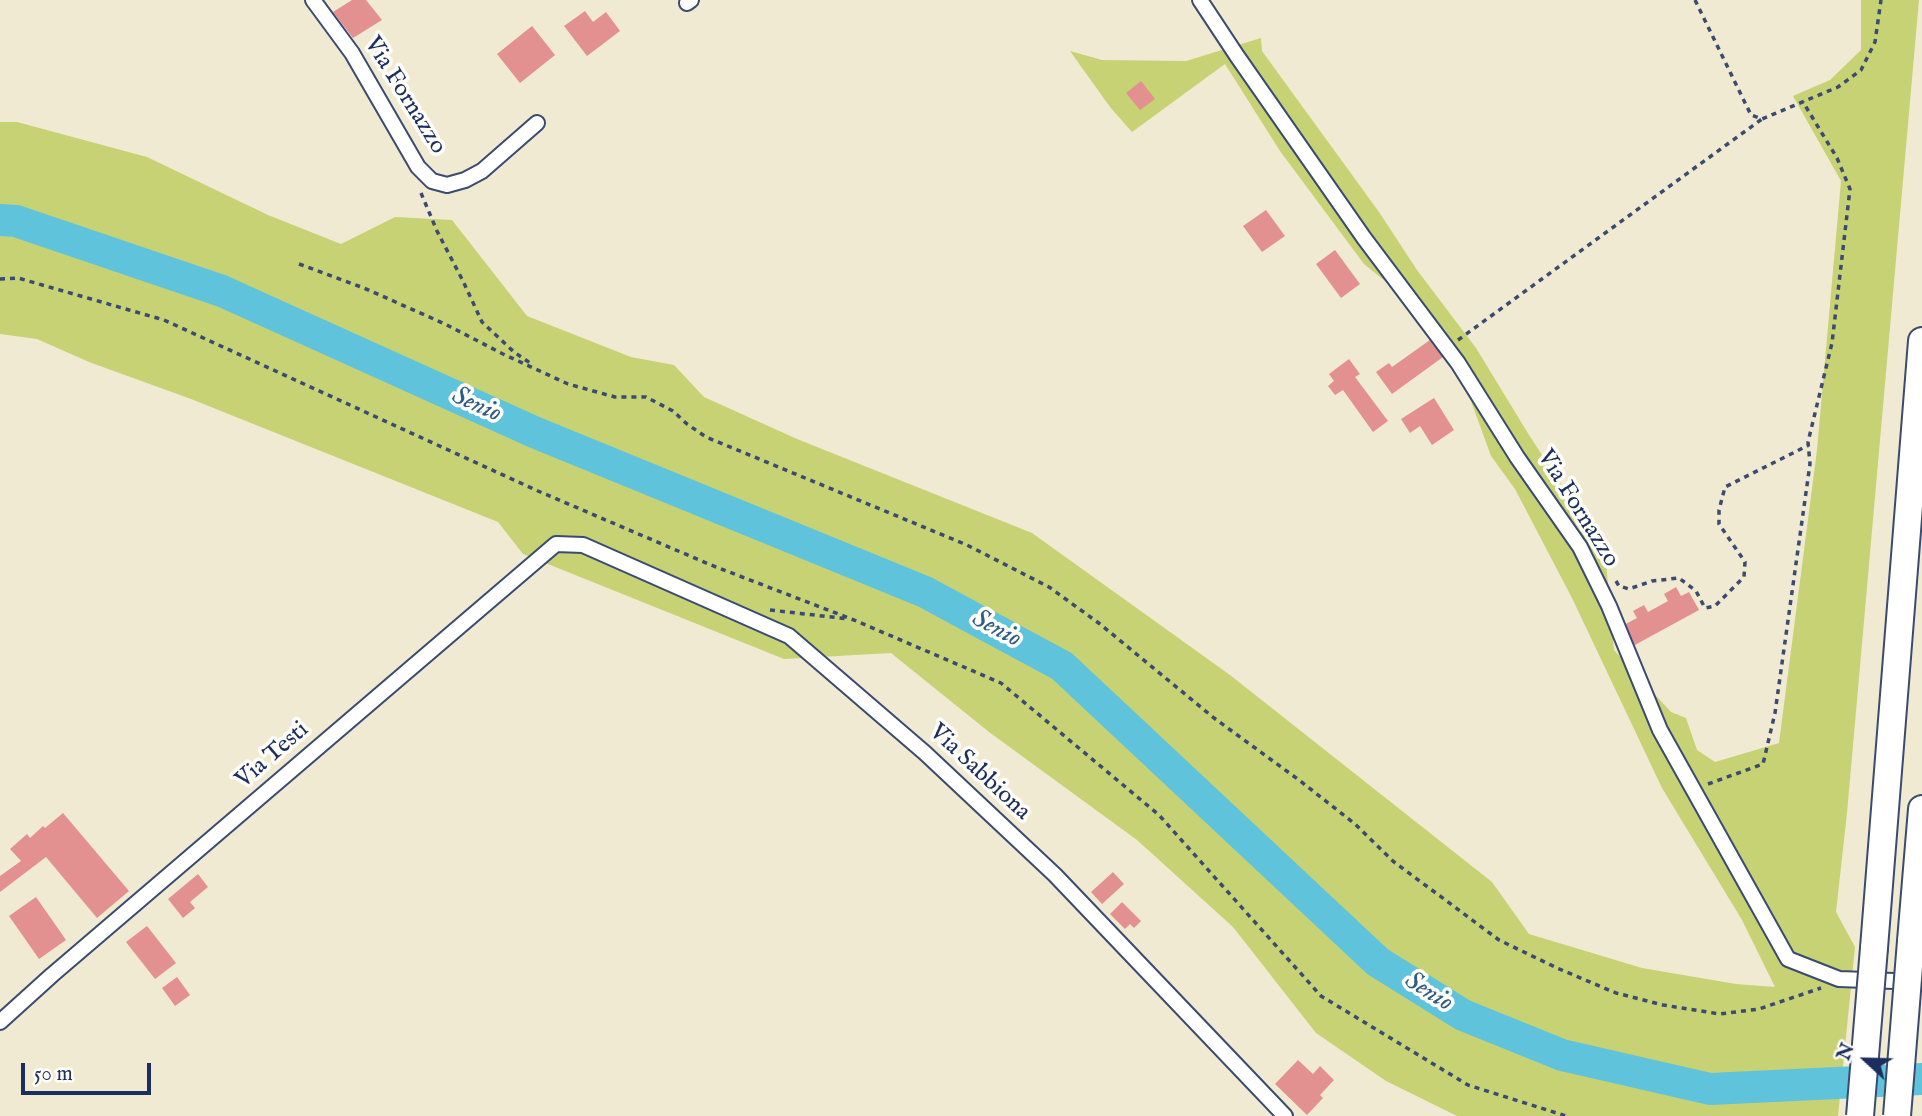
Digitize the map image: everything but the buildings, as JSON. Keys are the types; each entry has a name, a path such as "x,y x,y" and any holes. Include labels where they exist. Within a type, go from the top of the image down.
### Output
{"highway":[{"path":"1860,1116 1922,341"},
{"path":"1897,1116 1922,809"}],"street":[{"name":"Via Fornazzo","path":"313,0 352,53 418,167 432,181 447,185 482,172 537,123"},
{"name":"Via Fornazzo","path":"1200,0 1364,238 1450,353 1517,457 1580,547 1609,606 1660,730 1788,958 1839,979 1922,982"},
{"name":"Via Testi","path":"0,1022 556,544 583,545"},
{"name":"Via Sabbiona","path":"583,545 789,636 925,753 1055,876 1285,1116"}],"path":[{"path":"1695,0 1751,115 1762,119"},
{"path":"1450,353 1460,338 1762,119 1838,87 1861,70 1875,42 1881,0"},
{"path":"1693,790 1763,764 1775,713 1810,464 1809,445 1832,343 1850,189 1838,158 1803,102"},
{"path":"418,167 419,188 482,322 514,352 538,369"},
{"path":"299,264 387,298 568,384 615,397 646,397 673,411 706,436 967,545 1049,587 1100,624 1214,718 1336,810 1394,862 1499,940 1557,968 1616,993 1663,1005 1720,1014 1759,1009 1795,998 1823,988 1832,977"},
{"path":"0,279 18,278 164,320 547,495 711,565 855,620 1001,683 1160,815 1321,996 1468,1085 1566,1116"},
{"path":"1460,338 1466,349"},
{"path":"1613,576 1619,586 1629,589 1652,581 1679,578 1696,591 1704,608 1715,606 1744,578 1745,562 1720,523 1718,510 1725,487 1809,445"},
{"path":"765,609 855,620"}],"green space":[{"path":"1861,0 1919,0 1836,912 1855,947 1838,1116 1457,1116 1386,1081 1316,1033 1233,927 1137,840 989,732 891,653 784,659 523,554 498,522 191,399 89,362 37,339 0,334 0,122 17,122 147,157 268,215 341,244 395,217 452,220 527,316 631,357 674,365 704,397 797,439 1032,533 1230,675 1492,882 1529,934 1642,968 1736,984 1775,987 1742,920 1662,788 1572,598 1515,489 1491,456 1445,330 1364,264 1280,151 1225,64 1132,132 1110,107 1070,51 1102,60 1186,61 1261,38 1262,51 1379,212 1417,270 1476,348 1605,551 1614,650 1671,712 1686,718 1697,750 1715,762 1779,743 1817,450 1841,181 1793,96 1830,80 1861,50"}],"waterway":[{"name":"Senio","path":"0,220 16,221 222,291 534,432 925,592 1062,666 1378,962 1463,1015 1562,1055 1710,1089 1922,1079"}]}
